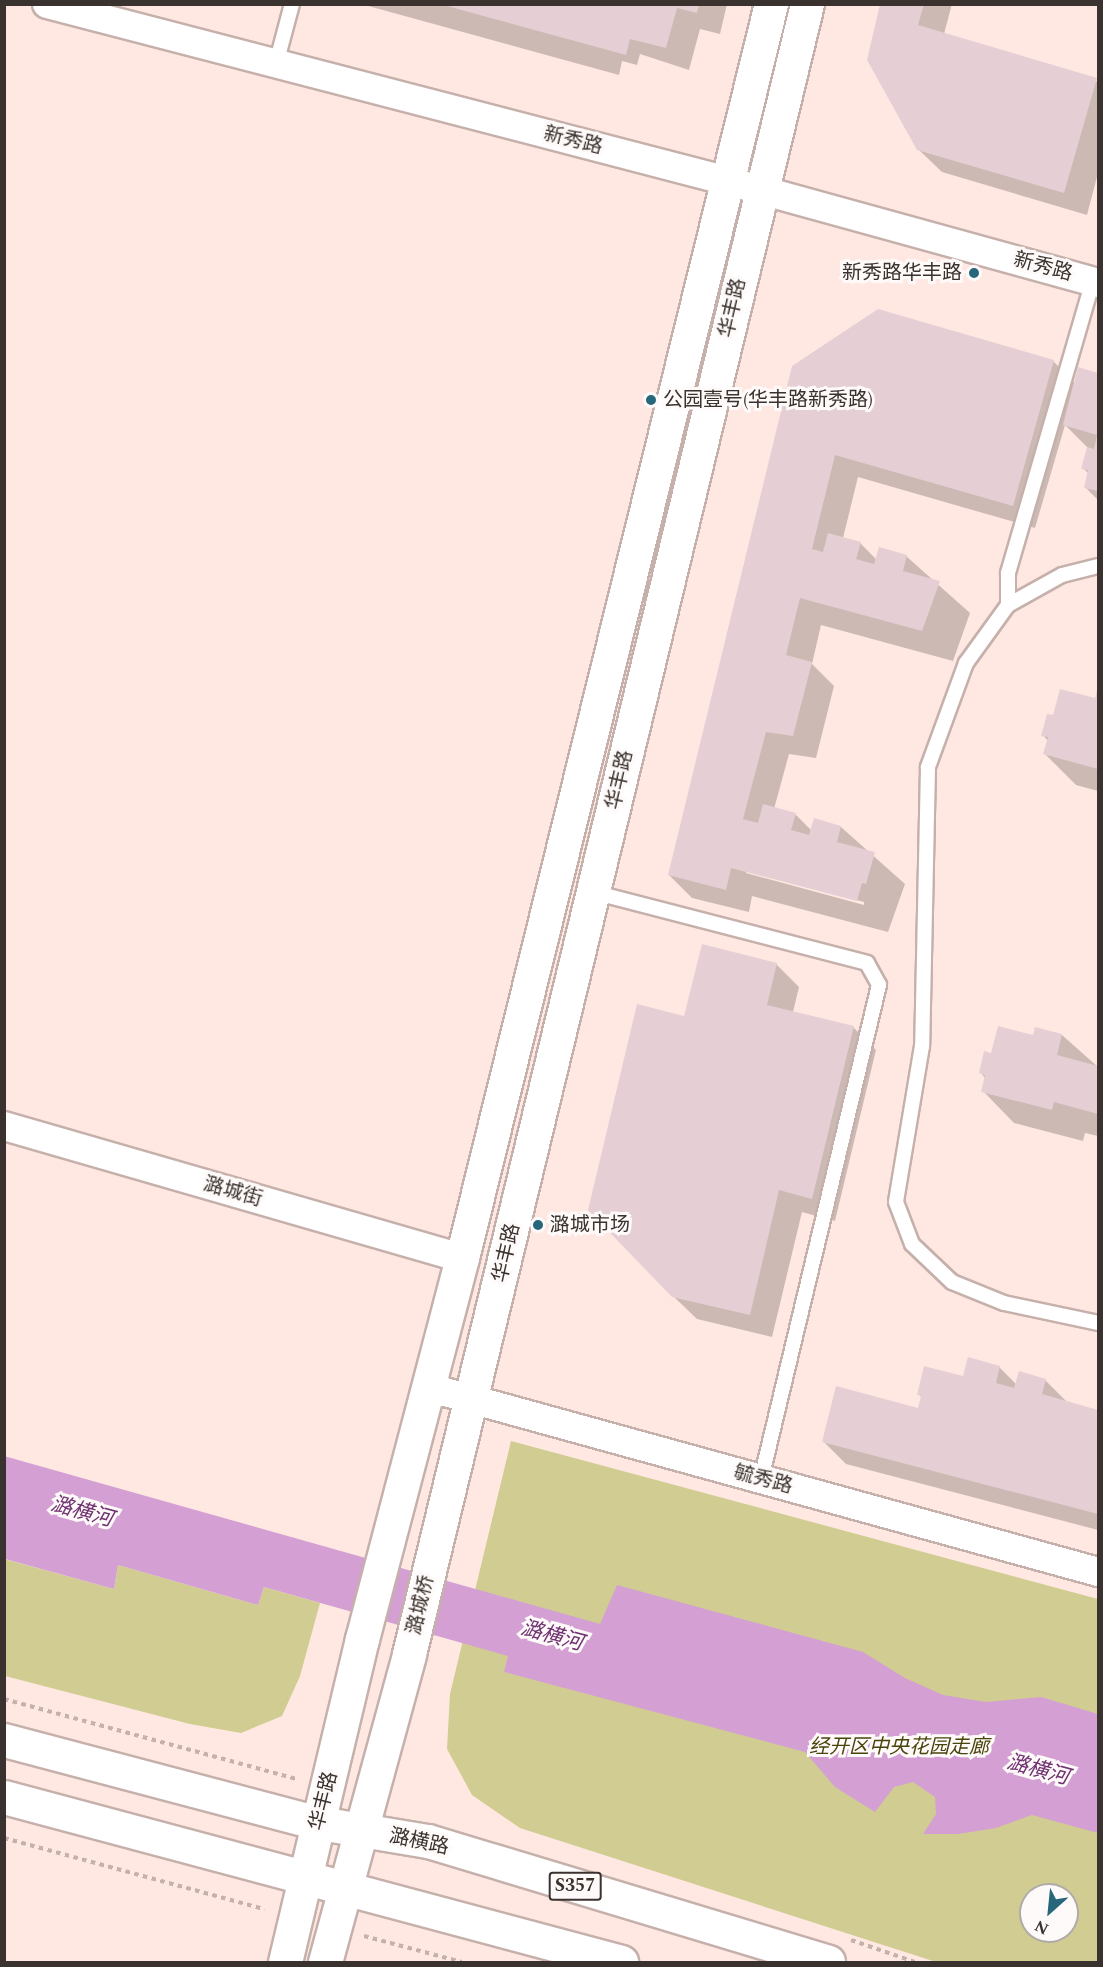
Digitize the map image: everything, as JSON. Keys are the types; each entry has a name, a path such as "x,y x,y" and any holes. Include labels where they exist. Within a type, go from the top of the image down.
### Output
{"street":[{"name":"新秀路","path":"47,4 728,181 1096,282"},
{"name":"华丰路","path":"285,1962 362,1639 462,1258 771,4"},
{"name":"华丰路","path":"433,1557 807,4"},
{"name":"潞城街","path":"4,1126 462,1258"},
{"name":"毓秀路","path":"427,1387 1098,1572"},
{"name":"潞城桥","path":"364,1831 433,1557"},
{"name":"潞横路","path":"4,1740 319,1823 428,1841 828,1962"},
{"path":"4,1797 305,1880 621,1962"},
{"path":"325,1962 364,1831"}],"lane":[{"path":"276,64 292,4"},
{"path":"1008,605 1008,573 1096,282"},
{"path":"1098,566 1062,575 1008,605 966,663 928,767 922,1046 896,1202 912,1244 952,1282 1004,1303 1098,1323"},
{"path":"593,892 867,963 879,986 761,1479"}],"path":[{"path":"4,1838 296,1917"},
{"path":"336,1928 462,1962"}],"green space":[{"name":"经开区中央花园走廊","path":"511,1441 1098,1599 1098,1962 936,1962 520,1828 472,1795 447,1749 450,1694"},
{"path":"4,1559 114,1589 118,1565 258,1605 264,1587 320,1603 300,1676 282,1716 241,1733 190,1724 5,1676"}],"water":[{"name":"潞横河","path":"4,1456 600,1624 617,1585 863,1652 905,1678 943,1695 986,1702 1041,1697 1098,1714 1098,1833 1032,1815 996,1828 958,1834 923,1834 936,1814 935,1797 913,1782 894,1787 875,1812 835,1787 805,1752 504,1672 508,1656 264,1587 258,1605 118,1565 114,1589 5,1559"}],"building":[{"path":"440,4 699,4 697,13 677,8 666,48 630,39 626,55"},
{"path":"880,4 924,4 918,25 1097,78 1064,193 917,150 867,60"},
{"path":"878,309 1054,360 1013,506 835,455 812,549 823,552 828,533 861,542 856,559 874,564 879,547 907,555 903,571 940,581 922,631 800,598 786,655 812,662 793,736 766,732 743,819 758,823 763,804 796,813 791,830 809,835 814,818 841,826 837,842 875,852 866,884 862,883 857,901 731,868 726,890 668,875 792,366"},
{"path":"1078,367 1098,373 1098,491 1084,488 1088,470 1081,469 1087,447 1094,449 1097,435 1063,425"},
{"path":"1098,687 1098,769 1043,754 1048,737 1041,736 1047,714 1053,715 1060,689 1095,698"},
{"path":"702,944 777,963 767,1005 854,1026 812,1199 779,1190 750,1315 672,1297 588,1210 637,1004 684,1016"},
{"path":"998,1026 1033,1035 1035,1027 1062,1034 1057,1055 1098,1066 1098,1114 1054,1102 1052,1110 981,1092 985,1075 979,1073 984,1051 991,1053"},
{"path":"968,1357 1000,1366 996,1383 1014,1388 1019,1371 1046,1379 1042,1394 1098,1410 1098,1514 822,1442 836,1386 918,1408 921,1396 917,1395 924,1366 963,1376"}],"place":[{"name":"新秀路华丰路","path":"974,273"},
{"name":"公园壹号(华丰路新秀路)","path":"651,400"},
{"name":"潞城市场","path":"538,1225"}]}
